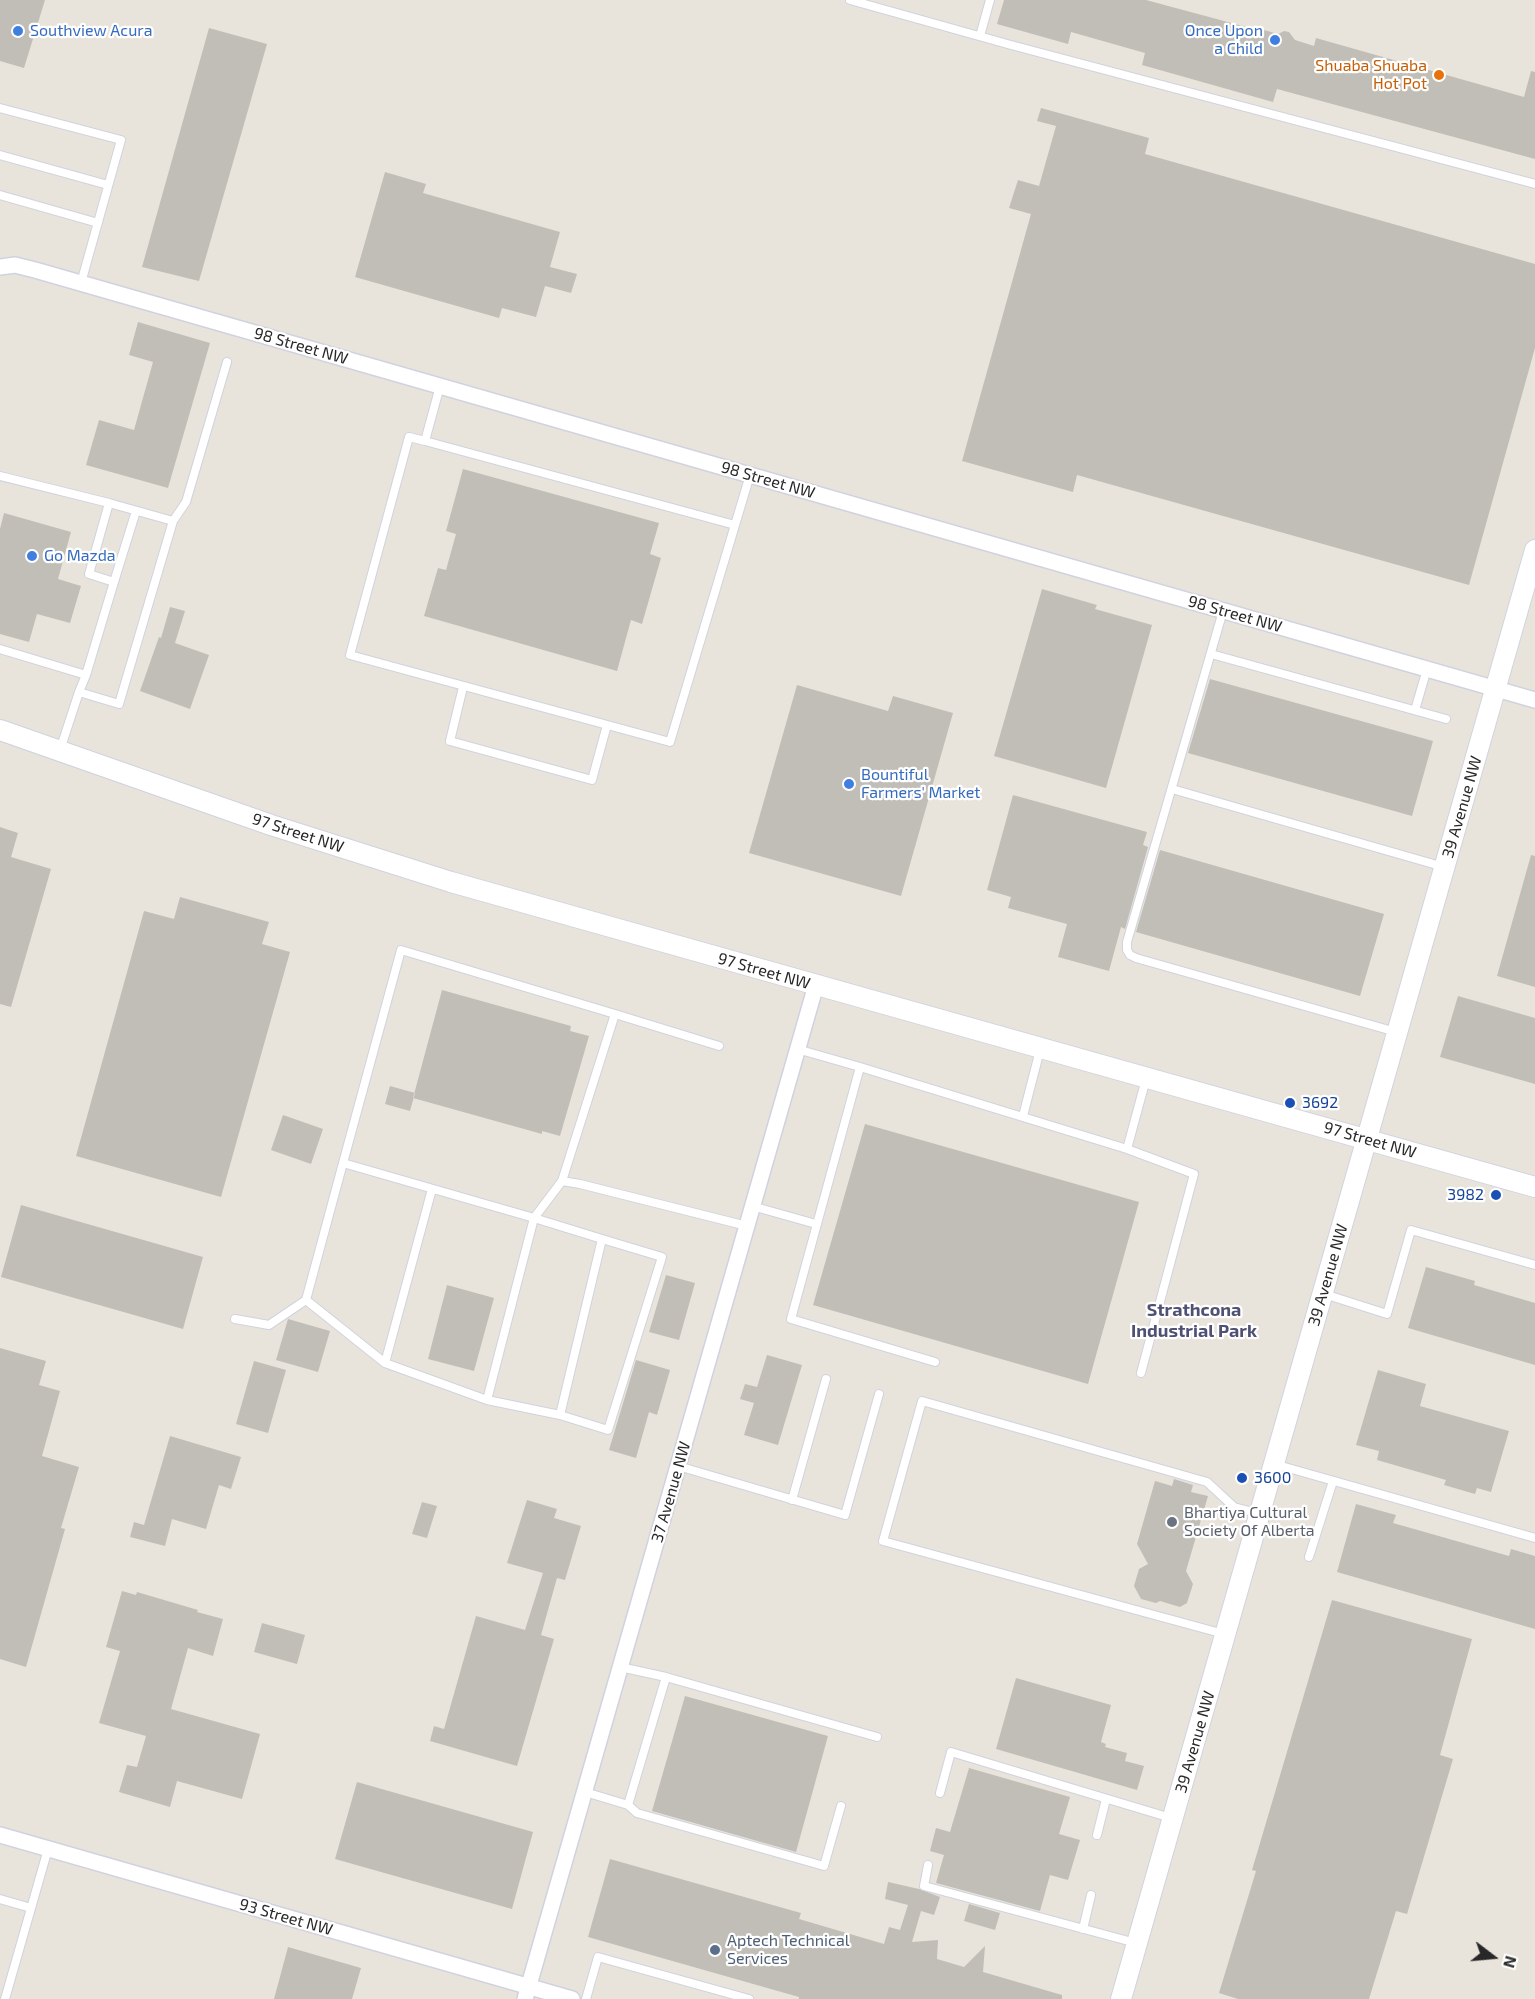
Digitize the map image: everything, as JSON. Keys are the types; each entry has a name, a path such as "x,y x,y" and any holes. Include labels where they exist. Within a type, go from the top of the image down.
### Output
{"street":[{"name":"98 Street NW","path":"0,267 15,265 1535,699"},
{"name":"39 Avenue NW","path":"1121,1999 1535,550"},
{"name":"97 Street NW","path":"0,730 271,825 451,882 1535,1187"},
{"name":"37 Avenue NW","path":"527,1993 816,985"},
{"name":"93 Street NW","path":"0,1835 527,1993 573,1999"}],"lane":[{"path":"850,0 1535,184"},
{"path":"980,36 990,0"},
{"path":"0,108 121,140 81,284"},
{"path":"0,154 108,185"},
{"path":"0,195 98,223"},
{"path":"79,692 119,704 173,521 186,502 226,362"},
{"path":"425,441 440,386"},
{"path":"735,525 409,437 350,655 670,742 750,475"},
{"path":"0,476 173,521"},
{"path":"109,503 89,574 114,582"},
{"path":"60,751 86,675 136,511"},
{"path":"1223,610 1127,942 1127,950 1130,955 1397,1033"},
{"path":"0,649 86,675"},
{"path":"1211,654 1446,719"},
{"path":"1415,710 1427,669"},
{"path":"463,687 450,741 592,780 607,725"},
{"path":"1172,789 1445,867"},
{"path":"235,1319 269,1325 306,1300 400,950 719,1046"},
{"path":"487,1400 534,1218 562,1181 615,1014"},
{"path":"1023,1116 1041,1048"},
{"path":"797,1049 1023,1116 1127,1149 1194,1174 1141,1372"},
{"path":"860,1067 791,1319 935,1362"},
{"path":"1127,1149 1147,1078"},
{"path":"306,1300 385,1363 487,1400 560,1415 608,1430 662,1257 343,1163"},
{"path":"562,1181 747,1226"},
{"path":"385,1363 432,1189"},
{"path":"752,1206 816,1224"},
{"path":"1323,1294 1387,1314 1412,1230 1535,1265"},
{"path":"560,1415 602,1239"},
{"path":"792,1500 826,1378"},
{"path":"678,1466 845,1515 879,1394"},
{"path":"1225,1634 883,1541 922,1401 1207,1482 1234,1507 1260,1514"},
{"path":"1274,1464 1535,1538"},
{"path":"1310,1557 1333,1480"},
{"path":"621,1667 666,1677 877,1737"},
{"path":"628,1805 666,1677"},
{"path":"940,1793 951,1752 1173,1818"},
{"path":"585,1792 628,1805 637,1813 824,1866 841,1806"},
{"path":"1097,1835 1106,1799"},
{"path":"5,1999 48,1849"},
{"path":"928,1865 924,1886 1137,1943"},
{"path":"1083,1929 1091,1894"},
{"path":"0,1899 31,1908"},
{"path":"586,1999 598,1957 749,1999"}],"building":[{"name":"Southview Acura","path":"0,0 45,0 24,68 0,61"},
{"path":"1004,0 1146,0 1250,28 1250,26 1278,34 1284,31 1289,32 1295,40 1314,46 1316,38 1524,97 1531,71 1535,72 1535,159 1277,89 1273,102 1142,65 1145,53 1071,32 1068,44 997,24"},
{"path":"209,28 267,44 199,281 142,267"},
{"path":"1041,108 1149,138 1145,154 1535,264 1535,348 1469,585 1077,475 1073,492 962,461 1031,214 1009,208 1018,180 1039,186 1056,126 1037,121"},
{"path":"385,172 426,184 423,193 560,232 550,267 577,274 571,293 545,286 536,317 502,308 499,318 355,277"},
{"path":"138,322 210,343 168,488 86,465 99,420 134,430 153,362 129,355"},
{"path":"463,469 659,523 650,554 661,558 642,624 631,620 617,671 424,616 438,568 446,570 456,534 446,531"},
{"name":"Go Mazda","path":"4,513 71,532 58,579 81,586 70,623 37,614 29,642 0,634 0,529"},
{"path":"1042,589 1097,605 1095,609 1152,625 1106,788 994,756"},
{"path":"170,607 185,611 175,643 209,655 190,709 140,691 159,637 161,638"},
{"path":"1210,679 1433,741 1412,816 1188,753"},
{"path":"797,685 888,711 893,696 953,713 901,896 749,853"},
{"path":"1013,795 1147,832 1143,845 1148,847 1125,929 1121,927 1109,971 1058,957 1067,924 1008,908 1011,897 987,890"},
{"path":"0,827 18,833 11,857 51,869 11,1007 0,1004"},
{"path":"1160,850 1384,914 1360,996 1136,932"},
{"path":"1531,855 1535,856 1535,987 1497,976"},
{"path":"180,897 269,922 262,944 290,952 221,1197 76,1156 144,911 174,919"},
{"path":"442,990 571,1026 570,1031 589,1036 560,1136 542,1131 542,1134 413,1098"},
{"path":"1458,996 1535,1018 1535,1084 1440,1057"},
{"path":"390,1086 415,1093 410,1111 385,1104"},
{"path":"283,1115 323,1129 311,1164 271,1150"},
{"path":"865,1124 1139,1202 1088,1384 813,1305"},
{"path":"21,1205 203,1257 183,1329 1,1277"},
{"path":"1426,1267 1475,1281 1474,1285 1535,1303 1535,1365 1408,1328"},
{"path":"666,1275 695,1283 679,1340 649,1332"},
{"path":"447,1285 494,1298 474,1371 428,1359"},
{"path":"288,1319 330,1331 318,1372 276,1360"},
{"path":"0,1348 46,1361 39,1385 60,1391 42,1456 79,1467 61,1528 65,1529 26,1667 0,1659"},
{"path":"767,1355 802,1365 778,1445 744,1435 754,1403 740,1399 745,1384 757,1387"},
{"path":"636,1360 670,1370 657,1415 649,1412 636,1458 609,1450"},
{"path":"254,1361 286,1370 268,1433 236,1424"},
{"path":"1378,1370 1426,1384 1420,1406 1509,1431 1491,1492 1477,1488 1475,1494 1444,1485 1446,1480 1377,1460 1379,1451 1356,1445"},
{"path":"170,1436 241,1457 231,1489 219,1485 206,1529 172,1519 165,1546 130,1537 134,1522 144,1525"},
{"name":"Bhartiya Cultural Society Of Alberta","path":"1174,1479 1193,1485 1191,1492 1208,1496 1186,1571 1193,1584 1187,1603 1180,1607 1160,1601 1156,1603 1141,1599 1134,1586 1139,1569 1148,1564 1137,1544 1155,1481 1172,1486"},
{"path":"527,1500 557,1509 554,1518 581,1526 565,1580 557,1578 541,1635 554,1639 517,1766 430,1741 434,1726 444,1729 476,1616 525,1630 543,1573 507,1563"},
{"path":"422,1502 437,1506 427,1538 412,1534"},
{"path":"1356,1504 1396,1515 1393,1523 1509,1556 1511,1549 1535,1556 1535,1629 1337,1572"},
{"path":"122,1591 136,1595 137,1592 223,1619 213,1656 188,1648 171,1709 260,1734 242,1799 177,1781 170,1807 119,1792 127,1765 137,1767 146,1736 99,1723 120,1651 106,1647"},
{"path":"1332,1600 1472,1639 1440,1755 1453,1759 1407,1914 1396,1911 1369,1999 1238,1999 1219,1993 1256,1871 1252,1870"},
{"path":"262,1623 305,1635 297,1664 254,1652"},
{"path":"1016,1678 1111,1705 1101,1742 1106,1744 1105,1747 1127,1753 1125,1761 1144,1766 1137,1790 996,1749"},
{"path":"685,1696 828,1736 796,1852 652,1811"},
{"path":"969,1768 1070,1797 1059,1834 1080,1840 1068,1880 1050,1875 1040,1911 936,1883 944,1855 930,1851 936,1828 950,1832"},
{"path":"357,1782 533,1832 512,1909 335,1859"},
{"path":"610,1859 801,1913 799,1919 884,1944 889,1927 900,1930 908,1905 885,1899 888,1882 919,1889 940,1897 934,1915 921,1911 912,1942 938,1940 937,1959 964,1967 985,1946 983,1972 1062,1995 1062,1999 799,1999 799,1997 588,1937"},
{"path":"969,1904 1000,1913 995,1930 964,1921"},
{"path":"288,1947 361,1968 352,1999 274,1999"}],"place":[{"name":"Southview Acura","path":"18,31"},
{"name":"Once Upon a Child","path":"1275,40"},
{"name":"Shuaba Shuaba Hot Pot","path":"1439,75"},
{"name":"Go Mazda","path":"32,556"},
{"name":"Bountiful Farmers' Market","path":"849,784"},
{"name":"3692","path":"1290,1103"},
{"name":"3982","path":"1496,1195"},
{"name":"3600","path":"1242,1478"},
{"name":"Bhartiya Cultural Society Of Alberta","path":"1172,1522"},
{"name":"Aptech Technical Services","path":"715,1950"}],"district":[{"name":"Strathcona Industrial Park","path":"1194,1320"}]}
